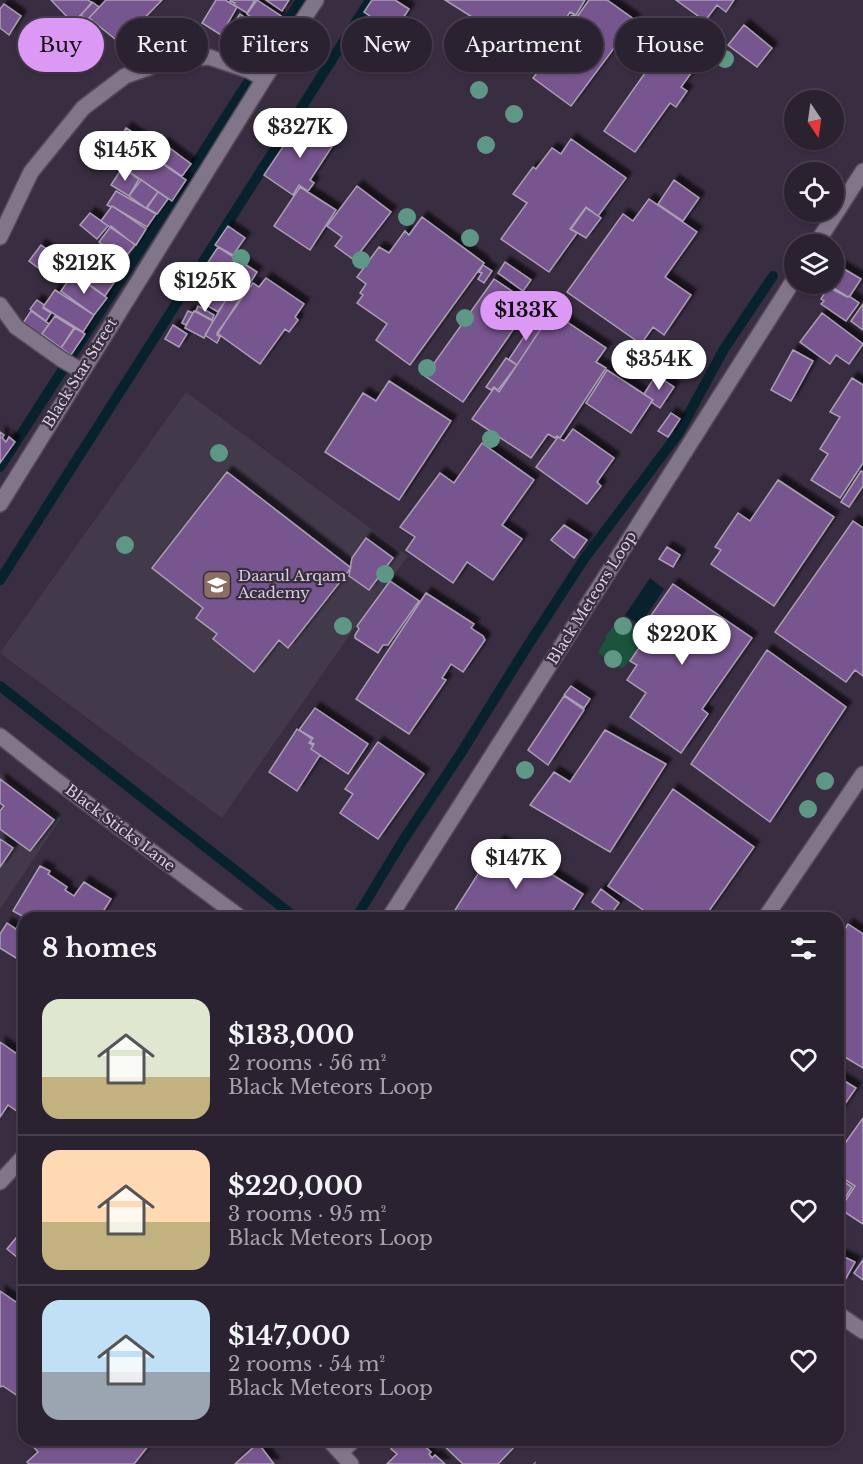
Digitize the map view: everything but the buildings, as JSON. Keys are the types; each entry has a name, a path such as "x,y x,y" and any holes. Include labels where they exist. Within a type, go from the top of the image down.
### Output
{"street":[{"name":"Black Star Street","path":"0,504 264,79 316,0"},
{"path":"0,237 31,172 83,108 125,76 170,60 209,57 250,71 264,79"},
{"path":"822,234 863,171"},
{"name":"Black Meteors Loop","path":"393,912 785,294"},
{"path":"0,305 16,327 82,371"},
{"name":"Black Sticks Lane","path":"0,736 232,912"},
{"path":"769,912 863,774"},
{"path":"0,1182 18,1162"},
{"path":"844,1318 863,1331"},
{"path":"335,1446 346,1458"}],"shaded area":[{"name":"Daarul Arqam Academy","path":"186,392 408,556 365,613 222,818 0,653"},
{"path":"0,774 61,818 0,909"}],"green space":[{"path":"619,619 646,635 646,639 621,668 615,667 598,652 605,637"}],"water":[{"path":"650,578 664,589 640,625 625,615"}],"waterway":[{"path":"0,467 301,0"},
{"path":"0,580 370,0"},
{"path":"360,912 584,559 678,434 724,349 773,276"},
{"path":"0,686 288,912"}],"place":[{"name":"Daarul Arqam Academy","path":"217,585"}]}
